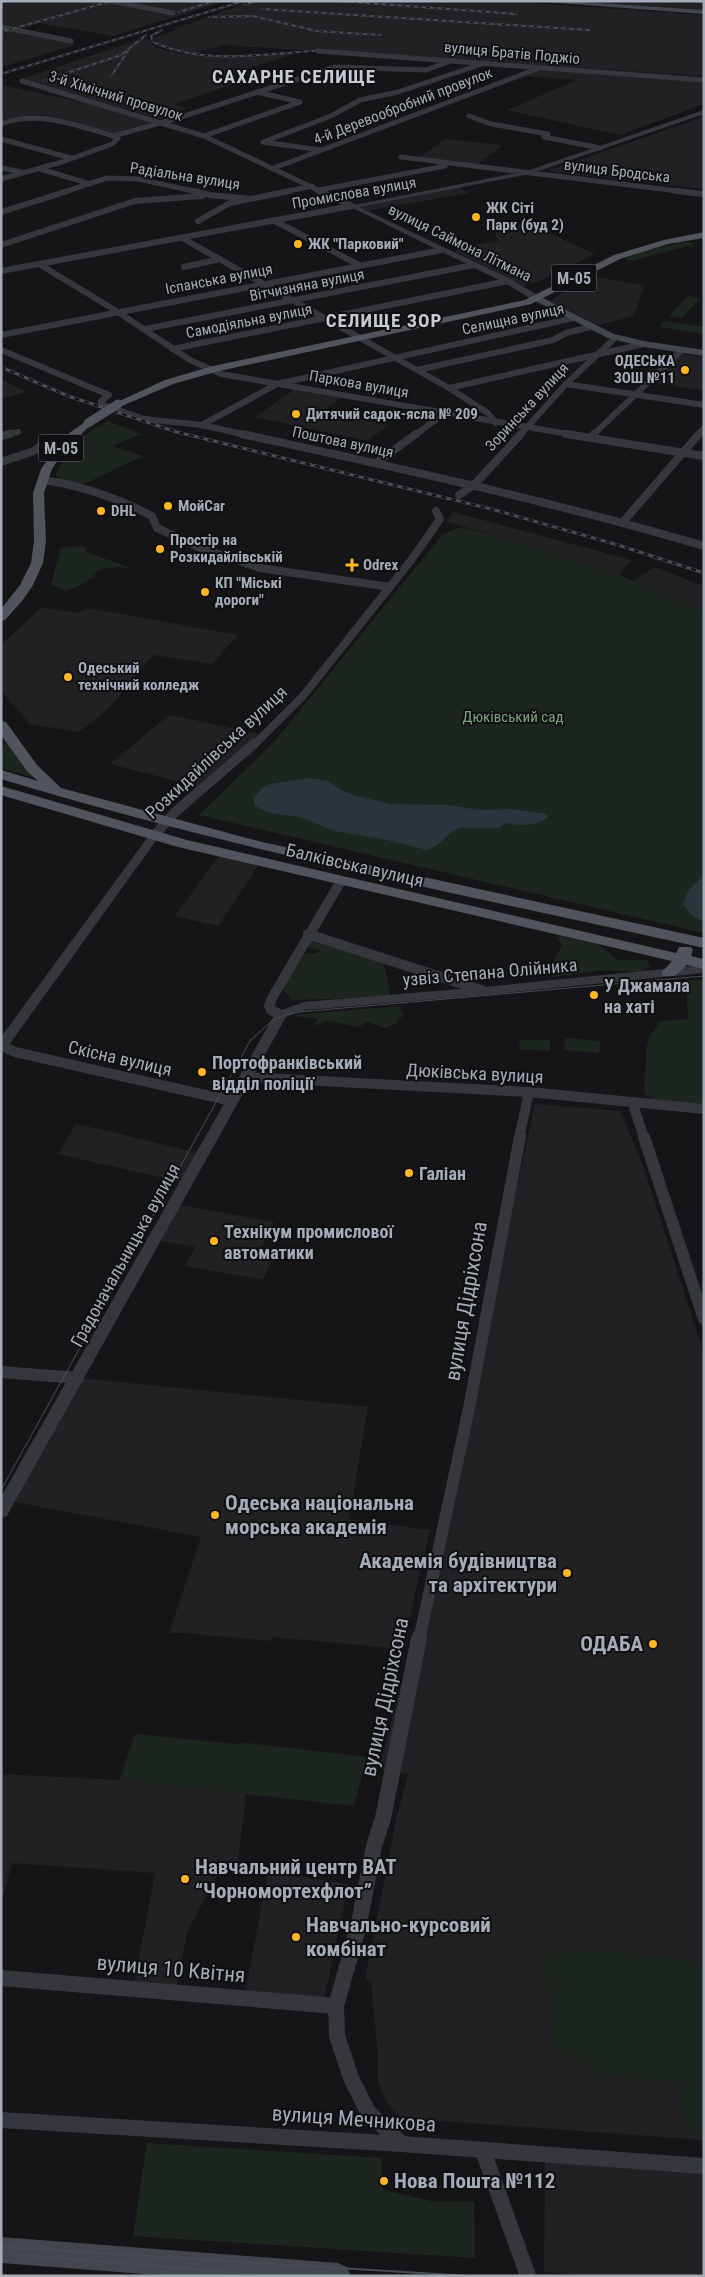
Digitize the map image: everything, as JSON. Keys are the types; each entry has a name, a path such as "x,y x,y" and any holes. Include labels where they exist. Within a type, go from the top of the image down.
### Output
{"main road":[{"path":"534,1 704,12"},
{"name":"М-05","path":"4,613 30,579 37,562 40,543 38,494 42,480 58,452 77,431 118,404 158,387 208,370 519,304 536,298 617,257 666,242 704,235"},
{"path":"536,298 615,338 704,353"},
{"path":"1,725 1,740"},
{"path":"1,725 32,768 59,792"},
{"name":"Балківська вулиця","path":"1,774 166,822 340,863 704,943"},
{"name":"Балківська вулиця","path":"1,790 154,836 340,881 704,964"},
{"path":"669,973 682,959 686,939"},
{"path":"1,2250 338,2276"}],"street":[{"path":"111,1 173,13"},
{"path":"1,27 71,41"},
{"name":"вулиця Братів Поджіо","path":"318,51 704,80"},
{"path":"365,70 390,56"},
{"path":"113,136 162,123 335,67 365,70 426,70 454,60"},
{"path":"321,150 263,142 331,116 360,100 398,92 486,63"},
{"name":"4-й Деревообробний провулок","path":"274,168 541,68"},
{"name":"3-й Хімічний провулок","path":"22,81 204,136 235,151"},
{"path":"204,136 300,102 257,92"},
{"name":"Промислова вулиця","path":"1,271 528,173 704,112"},
{"path":"469,116 492,124 548,134 544,137 600,148"},
{"path":"1,124 12,119 42,117 118,138 116,142 71,158 1,178"},
{"path":"1,139 71,158"},
{"name":"вулиця Саймона Літмана","path":"235,151 312,186 508,281 536,298"},
{"path":"34,157 54,153"},
{"name":"вулиця Бродська","path":"401,158 704,194"},
{"path":"319,190 457,164"},
{"path":"2,168 23,172"},
{"path":"38,168 87,183"},
{"name":"Радіальна вулиця","path":"1,212 107,178 138,179 186,188 209,195 251,199"},
{"path":"198,221 225,205 312,186"},
{"path":"1,245 135,201 209,195"},
{"path":"273,220 359,265"},
{"path":"182,238 449,388 488,412 496,423"},
{"name":"Іспанська вулиця","path":"1,335 262,283 442,250"},
{"path":"184,267 220,259"},
{"name":"Паркова вулиця","path":"39,264 208,370 496,423 704,456"},
{"name":"Вітчизняна вулиця","path":"145,329 474,265"},
{"name":"Самодіяльна вулиця","path":"172,349 508,281"},
{"name":"Селищна вулиця","path":"202,425 278,384 574,318"},
{"path":"417,370 553,340 566,333 590,326"},
{"name":"Зоринська вулиця","path":"459,495 474,484 566,384 615,338"},
{"path":"449,388 644,344"},
{"name":"Поштова вулиця","path":"1,350 109,395 101,401 101,404 144,419 202,425 474,484 623,522 704,546"},
{"path":"590,438 682,350"},
{"path":"566,384 704,405"},
{"path":"376,463 445,413"},
{"path":"623,522 704,428"},
{"path":"1,436 18,432"},
{"path":"1,462 34,451 41,446"},
{"path":"42,480 73,484 97,492 152,516 156,528 198,547 251,565 390,587"},
{"name":"Розкидайлівська вулиця","path":"3,1041 166,822 267,733 303,696 390,587 440,519 436,511"},
{"path":"281,1015 271,1010 269,1006 308,934 340,881"},
{"path":"308,934 484,991"},
{"name":"узвіз Степана Олійника","path":"281,1015 304,1006 484,991 704,969"},
{"name":"Градоначальницька вулиця","path":"1,1512 281,1015"},
{"name":"Cкісна вулиця","path":"3,1041 15,1052 232,1101"},
{"name":"Дюківська вулиця","path":"245,1078 530,1092 632,1104 704,1109"},
{"name":"вулиця Дідріхсона","path":"402,2144 368,2112 351,2078 337,2036 336,2006 358,1928 374,1846 383,1818 409,1685 469,1408 507,1197 530,1092"},
{"path":"632,1104 704,1319"},
{"path":"1,1372 78,1378"},
{"name":"вулиця 10 Квітня","path":"1,1978 336,2006"},
{"name":"вулиця Мечникова","path":"1,2120 402,2144 704,2166"},
{"path":"483,2151 528,2276"}],"shaded area":[{"path":"1,1 101,1 111,3 114,1 226,1 113,36 38,23 18,29 1,25"},
{"path":"255,1 506,1 704,15 704,76 223,45 196,53 184,52 161,45 153,38 177,30 174,28 204,19 201,18 220,14 217,13"},
{"path":"550,1 704,1 704,10"},
{"path":"1,29 65,42 75,45 1,67"},
{"path":"141,39 147,39 157,48 181,54 249,56 300,52 230,75 231,85 174,104 187,108 161,119 21,79"},
{"path":"539,69 704,81 704,104 620,135 507,110 577,80 521,76"},
{"path":"1,85 82,102 151,122 113,134 43,115 11,118 1,122"},
{"path":"704,116 704,189 547,171 688,122"},
{"path":"445,139 503,145 476,165 419,158"},
{"path":"458,187 469,193 367,211 354,205"},
{"path":"527,223 595,254 540,281 523,285 455,251 457,248 499,241 495,237 497,230"},
{"path":"589,276 644,285 634,316 598,325 550,301"},
{"name":"ОДЕСЬКА ЗОШ №11","path":"682,354 704,357 704,391 652,382"},
{"path":"1,379 26,392 1,399"},
{"name":"Дитячий садок-ясла № 209","path":"295,389 341,398 321,412 389,425 367,441 255,417"},
{"path":"453,512 631,560 619,575 446,521"},
{"path":"654,567 704,586 704,611 632,581"},
{"name":"Одеський технічний колледж","path":"42,607 78,613 88,608 238,635 212,664 153,655 110,707 79,732 30,724 1,691 1,645"},
{"path":"169,715 259,734 197,786 110,764"},
{"path":"309,778 328,781 341,790 357,796 391,804 448,805 479,810 512,809 546,814 548,817 538,823 527,825 505,823 499,828 460,828 436,846 427,850 383,839 334,831 300,817 271,813 260,809 254,804 254,797 270,784"},
{"path":"221,853 260,863 218,926 175,916"},
{"path":"704,875 704,922 690,914 683,903 689,890"},
{"path":"535,1104 620,1111 644,1168 704,1354 704,2140 401,2118 388,2105 378,2082 378,2056 371,1981 365,1980 396,1820 408,1774 379,1769 474,1403 481,1368 483,1367 495,1288"},
{"path":"76,1124 202,1154 185,1183 58,1154"},
{"name":"Технікум промислової автоматики","path":"175,1204 274,1222 259,1252 274,1256 263,1280 185,1266 195,1247 156,1240"},
{"name":"Одеська національна морська академія","path":"78,1378 368,1407 349,1519 430,1530 402,1649 272,1637 270,1641 169,1633 201,1537 9,1501"},
{"name":"Навчальний центр ВАТ “Чорномортехфлот”","path":"1,1774 120,1780 246,1794 237,1868 219,1872 188,1930 176,1988 134,1985 155,1873 12,1863 1,1904"},
{"name":"Навчально-курсовий комбінат","path":"268,1872 349,1884 324,1998 245,1993"},
{"path":"545,2156 704,2167 704,2276 590,2276 544,2272"}],"green space":[{"path":"684,242 698,244 691,245 704,249 688,246 631,261 626,260 628,257 643,251"},
{"path":"688,296 700,298 682,318 669,316"},
{"path":"664,321 704,327 704,334 659,327"},
{"path":"108,421 141,434 112,446 143,456 84,484 61,480 55,475 77,443 99,425"},
{"name":"Дюківський сад","path":"461,527 539,549 619,575 704,611 704,933 199,815 275,741 443,534"},
{"path":"86,547 86,552 131,568 116,567 98,570 88,581 66,591 51,585 61,548"},
{"path":"8,742 34,778 1,768 1,747"},
{"path":"561,936 598,944 618,960 646,960 651,966 639,972 604,970 552,977 554,961 563,946 557,938"},
{"path":"310,937 383,959 391,997 293,1000 282,990 301,954 322,951 308,948 306,945"},
{"path":"686,980 704,980 704,1104 664,1102 644,1093 649,1037 661,1021 688,1019"},
{"path":"399,1006 403,1015 396,1024 384,1028 367,1021 359,1027 327,1021 319,1025 314,1024 318,1019 293,1015"},
{"path":"566,1038 601,1041 599,1053 564,1050"},
{"path":"520,1040 550,1040 550,1051 519,1049"},
{"path":"135,1734 236,1744 247,1743 367,1757 354,1806 120,1780"},
{"path":"556,1950 617,1952 698,1961 704,1965 704,2136 697,2136 685,2126 677,2082 601,2076 552,2045 549,1998 544,1973 546,1956"},
{"path":"147,2143 381,2158 383,2190 435,2202 474,2202 475,2258 133,2236"}],"tram line":[{"path":"1,1490 250,1041 277,1018 299,1012 704,976"},
{"path":"1,2247 469,2276"},
{"path":"21,2255 278,2276"}],"railway":[{"path":"1,32 112,1"},
{"path":"179,12 214,1"},
{"path":"1,74 244,1"},
{"path":"244,4 258,1"},
{"path":"338,1 516,14"},
{"path":"262,9 589,30"},
{"path":"209,17 253,16 317,31 380,35"},
{"path":"162,30 151,36 153,42 192,54 253,56 314,51"},
{"path":"43,81 121,55 146,35"},
{"path":"111,76 128,51"},
{"path":"1,367 68,396 177,432 495,510 618,545 704,573"}],"place":[{"name":"ЖК Сіті Парк (буд 2)","path":"476,217"},
{"name":"ЖК \"Парковий\"","path":"298,244"},
{"name":"ОДЕСЬКА ЗОШ №11","path":"685,370"},
{"name":"Дитячий садок-ясла № 209","path":"296,414"},
{"name":"МойCar","path":"168,506"},
{"name":"DHL","path":"101,511"},
{"name":"Простір на Розкидайлівській","path":"160,549"},
{"name":"Odrex","path":"352,565"},
{"name":"КП \"Міські дороги\"","path":"205,592"},
{"name":"Одеський технічний колледж","path":"68,677"},
{"name":"У Джамала на хаті","path":"594,995"},
{"name":"Портофранківський відділ поліції","path":"202,1072"},
{"name":"Галіан","path":"409,1173"},
{"name":"Технікум промислової автоматики","path":"214,1241"},
{"name":"Одеська національна морська академія","path":"215,1515"},
{"name":"Академія будівництва та архітектури","path":"567,1573"},
{"name":"ОДАБА","path":"653,1644"},
{"name":"Навчальний центр ВАТ “Чорномортехфлот”","path":"185,1879"},
{"name":"Навчально-курсовий комбінат","path":"296,1937"},
{"name":"Нова Пошта №112","path":"384,2181"}],"district":[{"name":"САХАРНЕ СЕЛИЩЕ","path":"294,76"},
{"name":"СЕЛИЩЕ ЗОР","path":"384,320"}]}
